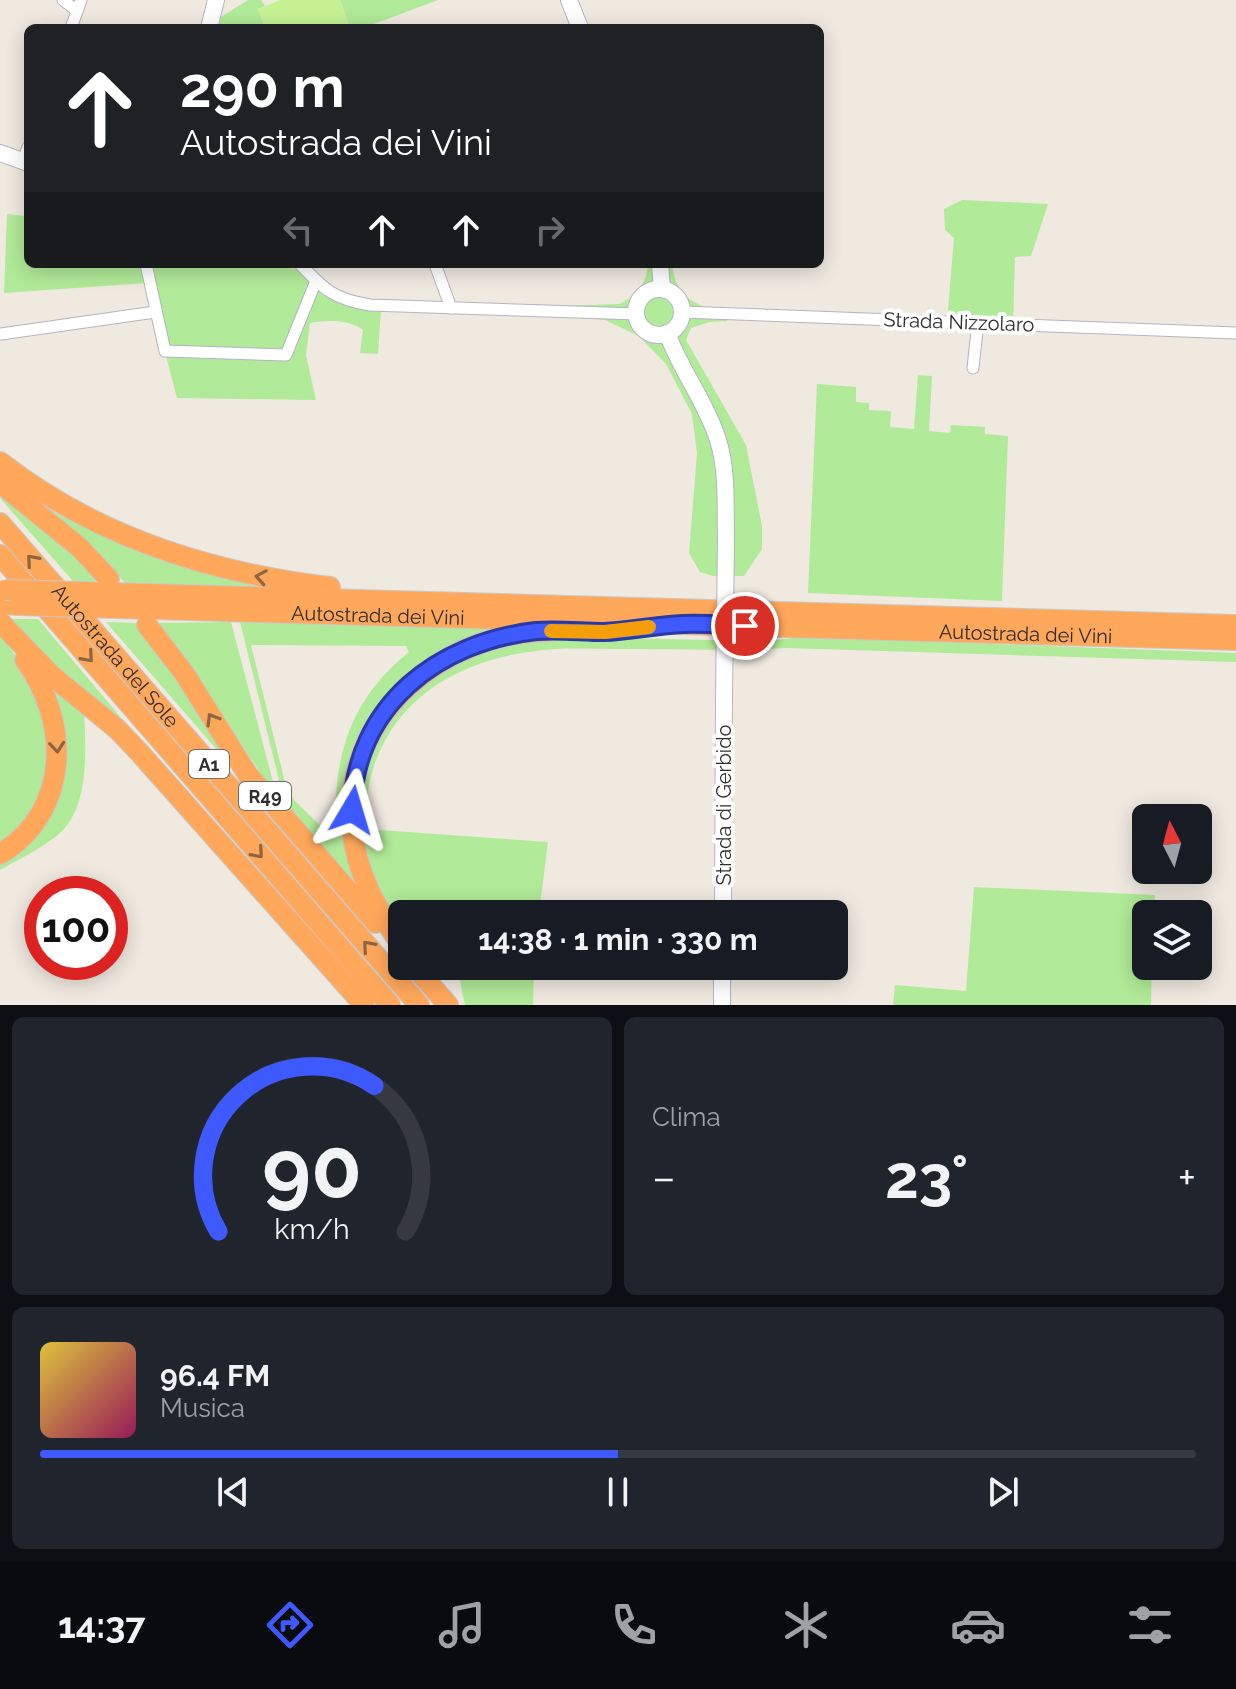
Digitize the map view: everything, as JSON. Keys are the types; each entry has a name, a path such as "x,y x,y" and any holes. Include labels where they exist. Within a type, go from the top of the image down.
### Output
{"highway":[{"path":"0,462 40,490 122,535 206,564 285,582 506,604"},
{"path":"0,483 79,547 109,579"},
{"name":"Autostrada del Sole","path":"0,523 419,1005"},
{"name":"Autostrada del Sole","path":"0,555 390,1005"},
{"path":"9,602 86,602"},
{"name":"Autostrada dei Vini","path":"9,602 506,604 1236,625"},
{"name":"Autostrada dei Vini","path":"86,602 1236,640"},
{"path":"0,622 51,675 117,729 138,751 364,1005"},
{"path":"388,923 370,893 360,868 352,829 352,793 361,756 375,724 392,701 429,668 457,652 494,639 538,631 605,632 683,624"},
{"name":"R49","path":"147,625 184,673 258,788 388,937"},
{"path":"0,629 29,665 42,690 55,728 59,757 45,807 31,827 0,854"},
{"path":"308,944 357,1005"},
{"path":"427,980 448,1005"}],"street":[{"path":"63,0 79,5 72,24"},
{"path":"210,24 216,0"},
{"path":"569,0 578,24"},
{"path":"0,153 24,157"},
{"path":"147,268 165,351 286,355 316,281"},
{"path":"304,268 344,301 370,305 637,314"},
{"path":"436,268 451,308"},
{"path":"660,268 662,289"},
{"path":"662,289 677,297 682,312 675,329 667,333 651,333 644,328 637,314 646,293 662,289"},
{"path":"1,334 155,312"},
{"name":"Strada Nizzolaro","path":"682,312 1236,333"},
{"path":"973,368 978,322"},
{"name":"Strada di Gerbido","path":"667,333 677,359 709,416 719,443 724,475 723,900"},
{"path":"722,980 722,1005"}],"green space":[{"path":"248,0 261,0 265,6 258,9 264,24 220,24 221,17"},
{"path":"280,0 340,0 349,24 264,24 258,9"},
{"path":"340,0 438,0 374,24 349,24"},
{"path":"962,200 1048,204 1031,256 1015,257 1013,323 947,322 954,238 945,230 944,209"},
{"path":"7,214 24,216 24,268 298,269 322,291 344,305 381,309 378,354 360,353 363,330 358,326 338,321 310,323 306,355 316,400 177,398 147,283 4,293"},
{"path":"647,268 673,268 678,286 689,299 727,315 727,321 691,328 686,340 746,445 762,526 762,549 744,576 713,576 700,572 689,553 697,453 692,414 666,364 639,336 605,320 463,309 619,304 640,288"},
{"path":"918,375 932,376 929,431 950,433 951,425 985,427 985,434 1008,436 1002,601 808,593 817,384 856,387 856,402 869,403 869,410 891,411 890,427 914,429"},
{"path":"0,489 103,582 73,581 0,498"},
{"path":"27,492 114,541 161,560 251,583 252,587 125,583 85,539"},
{"path":"8,619 38,619 133,732 61,673"},
{"path":"106,622 139,623 165,653 245,782"},
{"path":"231,622 273,782 279,780 240,622 503,629 443,655 359,748 361,894 261,774 182,653 157,623","holes":["251,645 406,646 409,652 372,690 348,733 337,781 336,834 330,835 295,801 286,786"]},
{"path":"0,636 28,671 52,731 40,806 0,846"},
{"path":"803,637 1236,653 1236,662 787,648 556,649 483,662 436,685 398,720 373,769 365,829 548,842 541,900 388,900 388,910 378,895 359,835 364,765 394,707 464,655 539,639 766,641"},
{"path":"45,683 84,713 82,789 72,817 58,835 0,870 0,858 57,789"},
{"path":"974,887 1155,895 1155,900 1132,900 1132,980 1152,980 1151,1005 893,1005 895,985 966,991"},
{"path":"460,980 534,980 533,1005 465,1005"}],"slow traffic":[{"path":"551,631 605,632 649,627"}],"route":[{"path":"352,810 355,774 375,724 403,690 429,668 457,652 494,639 538,631 605,632 683,624 745,626"}]}
